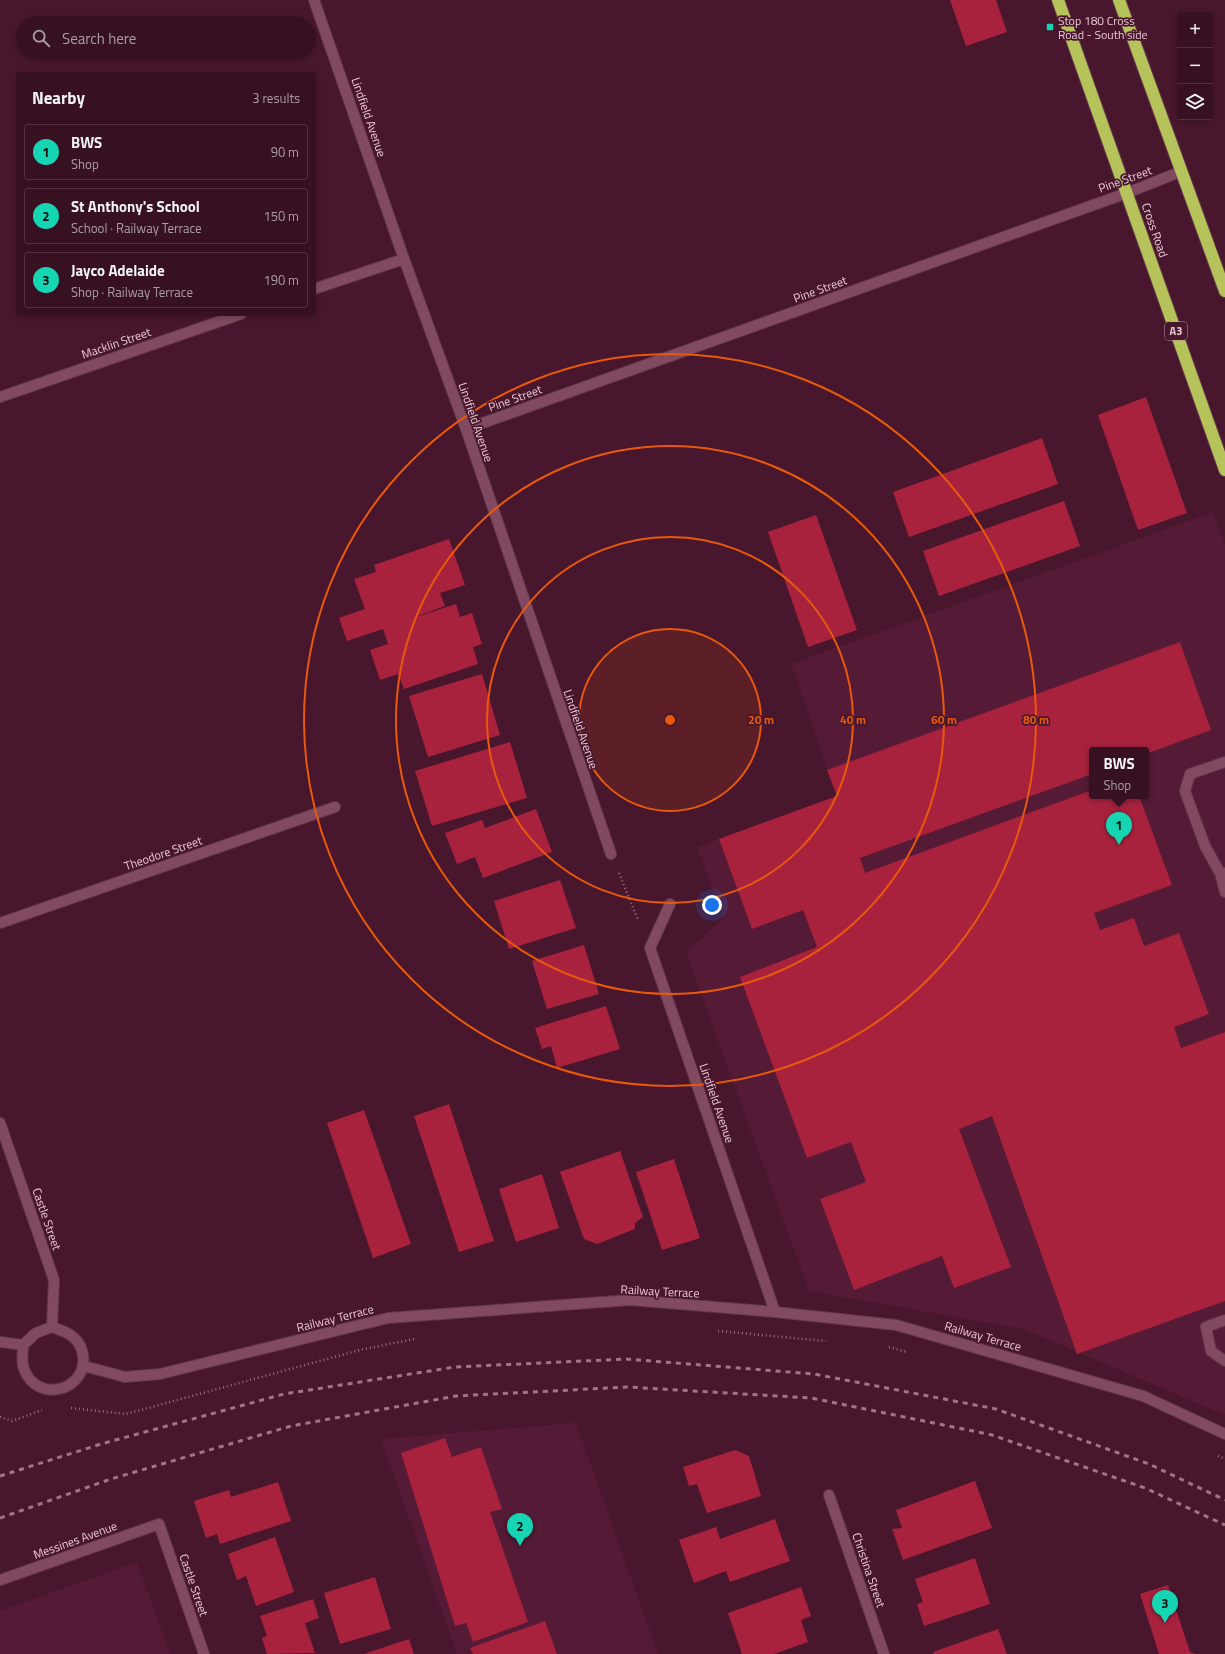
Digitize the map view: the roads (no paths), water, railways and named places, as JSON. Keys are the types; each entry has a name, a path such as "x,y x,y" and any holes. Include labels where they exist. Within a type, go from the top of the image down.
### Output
{"highway":[{"name":"Cross Road","path":"1058,0 1225,470"},
{"path":"1119,0 1225,291"}],"street":[{"name":"Lindfield Avenue","path":"314,0 404,259 466,429 611,854"},
{"name":"Pine Street","path":"466,429 1127,193 1182,171"},
{"path":"316,288 404,259"},
{"name":"Macklin Street","path":"0,396 235,316"},
{"path":"1225,762 1190,774 1186,791 1206,846 1222,873 1225,892"},
{"name":"Theodore Street","path":"0,923 335,807"},
{"name":"Lindfield Avenue","path":"670,904 650,948 776,1312"},
{"name":"Castle Street","path":"0,1123 54,1280 52,1327"},
{"name":"Railway Terrace","path":"84,1366 125,1377 160,1374 388,1318 630,1300 776,1312 896,1325 1142,1396 1225,1434"},
{"path":"1225,1320 1206,1327 1211,1351 1225,1361"},
{"path":"52,1327 69,1334 77,1341 82,1350 84,1366 76,1380 67,1387 57,1390 46,1390 29,1378 24,1369 23,1345 36,1333 52,1327"},
{"path":"0,1342 23,1345"},
{"name":"Christina Street","path":"829,1495 884,1654"},
{"name":"Castle Street","path":"159,1524 204,1654"},
{"name":"Messines Avenue","path":"0,1580 159,1524"}],"railway":[{"path":"0,1476 101,1444 284,1394 455,1367 626,1359 814,1374 996,1409 1149,1464 1225,1500"},
{"path":"0,1518 111,1479 291,1426 456,1396 628,1387 811,1398 992,1435 1145,1488 1225,1525"}],"place":[{"name":"Stop 180 Cross Road - South side","path":"1050,27"},
{"name":"BWS","path":"1119,845"},
{"name":"St Anthony's School","path":"520,1546"},
{"name":"Jayco Adelaide","path":"1165,1623"}]}
